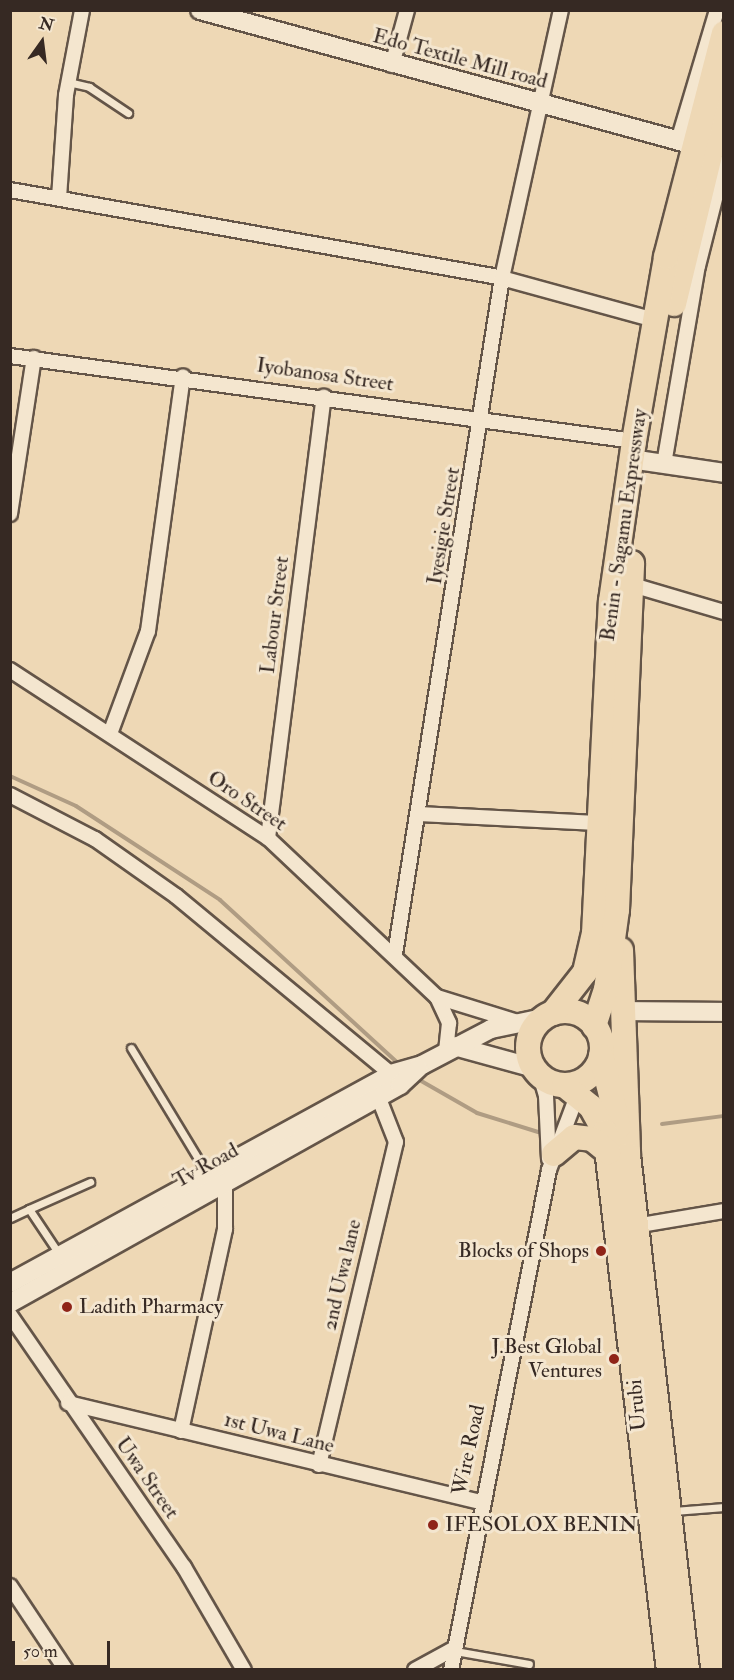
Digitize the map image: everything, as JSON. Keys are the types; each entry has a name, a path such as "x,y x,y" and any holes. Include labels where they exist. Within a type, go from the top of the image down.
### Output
{"highway":[{"name":"Benin - Sagamu Expressway","path":"548,1016 588,960 598,904 611,601 647,456 654,320 701,150 723,33"},
{"path":"618,1153 594,1026 616,910 629,584 647,456 701,150 723,99"},
{"path":"616,910 627,1011 618,1153"},
{"path":"594,1026 576,1013 548,1016 528,1041 537,1071 576,1087 601,1056"},
{"name":"Urubi","path":"576,1087 603,1125 618,1153 632,1194 666,1512 687,1670"},
{"path":"551,1162 574,1137 592,1139 618,1153"},
{"name":"Urubi","path":"618,1153 669,1670"}],"street":[{"path":"59,198 68,82 82,10"},
{"name":"Edo Textile Mill road","path":"200,10 252,17 392,65 701,150"},
{"path":"392,65 407,10"},
{"name":"Iyesigie Street","path":"395,954 421,814 502,278 538,104 561,10"},
{"path":"701,150 717,10"},
{"path":"10,190 502,278 654,320"},
{"name":"Iyobanosa Street","path":"10,356 183,376 482,418 647,456"},
{"path":"11,509 34,358"},
{"path":"111,731 148,631 183,376"},
{"name":"Labour Street","path":"268,838 324,397"},
{"path":"647,456 723,473"},
{"path":"629,584 723,612"},
{"name":"Oro Street","path":"10,670 111,731 268,838 395,954 437,997 449,1023 450,1048"},
{"path":"10,795 94,839 176,896 391,1074"},
{"path":"421,814 600,824"},
{"name":"Oro Street","path":"437,997 518,1022"},
{"path":"627,1011 723,1012"},
{"name":"Tv Road","path":"10,1303 378,1096 450,1048 518,1022 548,1016"},
{"path":"450,1048 537,1071"},
{"name":"Tv Road","path":"10,1283 206,1172 391,1074 422,1065"},
{"name":"Wire Road","path":"537,1071 546,1095 551,1162"},
{"name":"Wire Road","path":"451,1670 480,1502 551,1162 576,1087"},
{"name":"2nd Uwa lane","path":"319,1465 396,1142 378,1096"},
{"path":"181,1431 225,1229 225,1180"},
{"path":"635,1226 723,1211"},
{"name":"Uwa Street","path":"10,1314 68,1403 184,1567 244,1670"},
{"name":"1st Uwa Lane","path":"68,1403 480,1502"},
{"path":"10,1586 66,1670"},
{"path":"415,1670 455,1649"}],"lane":[{"path":"68,82 89,87 128,113"},
{"path":"131,1048 206,1172"},
{"path":"10,1218 90,1182"},
{"path":"29,1209 59,1254"},
{"path":"666,1512 723,1507"},
{"path":"455,1649 529,1664"}],"waterway":[{"path":"10,776 76,806 220,900 396,1061"},
{"path":"416,1078 477,1113 538,1132"},
{"path":"662,1124 724,1116"}],"place":[{"name":"Blocks of Shops","path":"601,1251"},
{"name":"Ladith Pharmacy","path":"67,1307"},
{"name":"J.Best Global Ventures","path":"614,1359"},
{"name":"IFESOLOX BENIN","path":"433,1525"}]}
